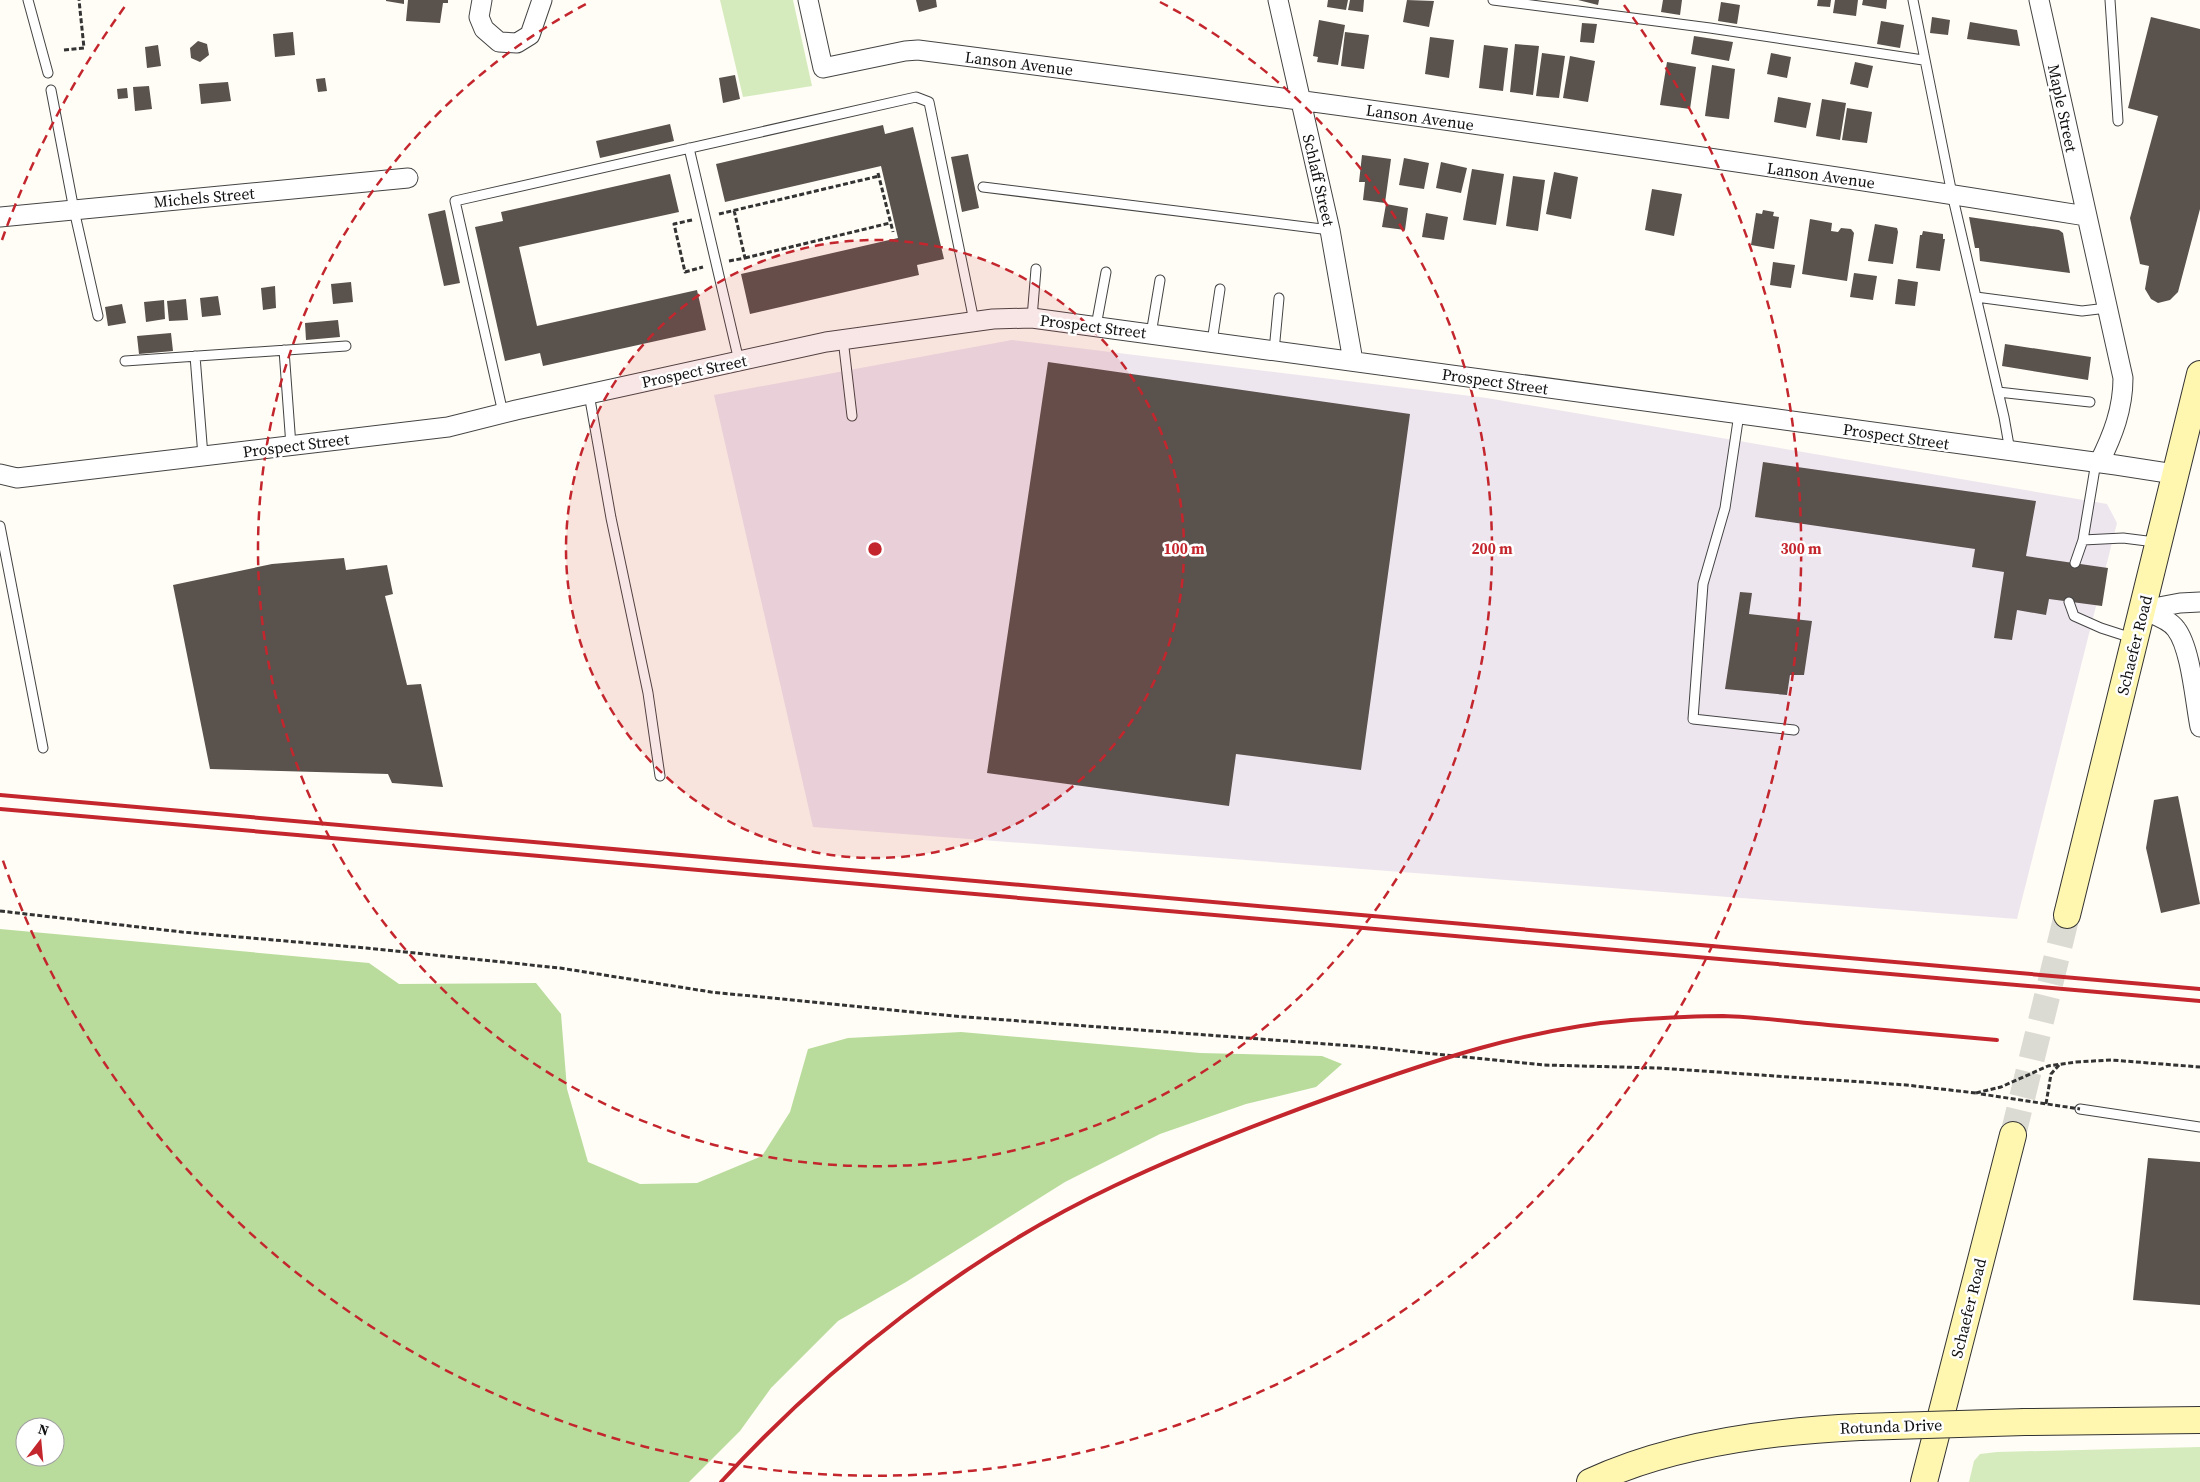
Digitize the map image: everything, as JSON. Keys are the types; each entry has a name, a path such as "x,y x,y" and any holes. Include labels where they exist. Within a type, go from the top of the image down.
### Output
{"main road":[{"name":"Schaefer Road","path":"2068,915 2143,610 2174,474 2199,379"},
{"name":"Schaefer Road","path":"1924,1482 2013,1135"},
{"name":"Rotunda Drive","path":"1590,1482 1672,1453 1746,1437 1860,1427 2025,1422 2200,1420"}],"street":[{"path":"482,0 479,17 484,28 499,42 517,43 530,35 542,0"},
{"name":"Lanson Avenue","path":"808,0 823,68 918,50 1301,99 1952,194 2086,216"},
{"name":"Schlaff Street","path":"1278,0 1330,230 1353,361"},
{"name":"Maple Street","path":"2039,0 2123,378 2123,390 2117,423 2097,462"},
{"name":"Michels Street","path":"0,216 408,178"},
{"name":"Prospect Street","path":"9,476 448,428 503,413 843,339 974,322 1032,318 2174,474"},
{"path":"2143,610 2180,603 2200,602"},
{"path":"2143,610 2176,628 2184,642 2200,726"}],"lane":[{"path":"28,0 48,73"},
{"path":"1493,0 1710,28 1924,60"},
{"path":"1913,0 1952,194 2010,451"},
{"path":"2110,0 2118,121"},
{"path":"51,90 74,210 98,316"},
{"path":"503,413 456,201 916,97 929,102 974,322"},
{"path":"689,148 739,361"},
{"path":"983,187 1330,230"},
{"path":"1032,318 1036,268"},
{"path":"1096,326 1106,272"},
{"path":"1151,334 1160,280"},
{"path":"1212,342 1220,289"},
{"path":"1976,297 2082,311 2108,308"},
{"path":"1274,350 1279,298"},
{"path":"843,339 852,416"},
{"path":"125,361 346,346"},
{"path":"284,350 291,446"},
{"path":"195,356 203,456"},
{"path":"1998,392 2090,402"},
{"path":"589,394 613,526 648,693 660,776"},
{"path":"1739,414 1725,508 1704,584 1693,719 1794,730"},
{"path":"2075,563 2083,540 2097,462"},
{"path":"0,526 43,748"},
{"path":"2083,540 2123,538 2159,543"},
{"path":"2069,602 2074,616 2101,628 2136,639"},
{"path":"2080,1109 2200,1127"}],"path":[{"path":"64,50 84,48 79,0"},
{"path":"715,215 879,175 892,232"},
{"path":"734,210 745,258"},
{"path":"690,211 692,220 674,224 685,272 704,267 706,276"},
{"path":"727,262 890,224"},
{"path":"0,911 182,932 366,948 560,968 711,992 953,1016 1367,1047 1544,1065 1658,1068 1906,1085 1976,1093 2080,1109"},
{"path":"1976,1093 2001,1087 2048,1066 2076,1062 2110,1060 2200,1067"},
{"path":"2046,1104 2051,1074 2060,1064"}],"shaded area":[{"path":"1012,340 1487,398 2107,504 2117,523 2017,919 813,827 714,395"}],"green space":[{"path":"720,0 793,0 812,86 743,97"},
{"path":"0,929 369,963 399,984 536,983 561,1014 567,1089 588,1162 640,1184 697,1183 762,1156 790,1112 808,1049 848,1038 961,1032 1200,1053 1322,1056 1342,1064 1316,1087 1246,1104 1160,1134 1065,1182 906,1282 838,1321 771,1388 740,1431 689,1482 0,1482"},
{"path":"2200,1447 2200,1482 1969,1482 1974,1461 1980,1454"}],"building":[{"path":"404,0 404,4 386,1"},
{"path":"408,0 448,0 448,3 443,3 440,23 406,21"},
{"path":"916,0 936,0 937,7 919,12"},
{"path":"1328,0 1348,0 1346,10 1327,7"},
{"path":"1350,0 1364,0 1363,12 1348,10"},
{"path":"1407,0 1434,1 1429,27 1403,22"},
{"path":"1578,0 1599,0 1598,5"},
{"path":"1663,0 1682,0 1680,15 1661,12"},
{"path":"1818,0 1831,0 1830,7 1817,6"},
{"path":"1835,0 1858,0 1856,16 1833,13"},
{"path":"1863,0 1887,0 1886,9 1862,5"},
{"path":"1721,2 1740,5 1737,24 1718,21"},
{"path":"1932,17 1950,20 1948,35 1930,33"},
{"path":"2151,17 2200,29 2200,209 2178,292 2170,300 2158,303 2151,299 2145,289 2149,266 2140,264 2130,218 2158,116 2128,108"},
{"path":"1319,20 1345,25 1338,65 1317,62 1318,57 1313,56"},
{"path":"1881,21 1904,25 1900,48 1877,44"},
{"path":"1970,22 2017,30 2020,46 1967,39"},
{"path":"1582,23 1597,24 1594,43 1580,42"},
{"path":"293,32 295,55 275,57 273,34"},
{"path":"1345,32 1369,35 1364,69 1341,66"},
{"path":"1694,36 1733,42 1729,61 1691,54"},
{"path":"1430,37 1454,40 1449,78 1425,74"},
{"path":"198,41 207,44 209,55 200,62 191,58 190,48"},
{"path":"1515,44 1539,46 1533,95 1510,92"},
{"path":"158,45 161,66 147,68 145,47"},
{"path":"1484,45 1508,48 1503,91 1479,88"},
{"path":"1542,53 1565,56 1559,98 1536,96"},
{"path":"1771,53 1791,57 1787,78 1767,74"},
{"path":"1570,56 1595,61 1588,102 1563,98"},
{"path":"1667,62 1696,67 1690,109 1660,105"},
{"path":"1855,62 1873,66 1868,88 1850,84"},
{"path":"1712,65 1735,69 1729,119 1705,116"},
{"path":"735,75 740,99 723,103 719,78"},
{"path":"325,78 327,91 318,92 316,79"},
{"path":"228,82 231,101 201,104 199,84"},
{"path":"149,86 152,109 135,111 133,87"},
{"path":"127,88 128,98 118,99 117,89"},
{"path":"1778,97 1811,103 1806,128 1774,122"},
{"path":"1822,99 1846,103 1840,140 1816,136"},
{"path":"1847,108 1872,112 1867,143 1842,140"},
{"path":"670,124 674,141 600,158 596,141"},
{"path":"883,125 885,134 913,127 944,259 917,265 919,275 750,314 741,274 898,238 881,166 725,202 716,164"},
{"path":"968,154 979,208 962,212 951,157"},
{"path":"1362,155 1391,159 1385,203 1363,200 1365,182 1359,182"},
{"path":"1404,158 1429,163 1424,189 1399,185"},
{"path":"1441,162 1467,168 1461,193 1436,188"},
{"path":"1472,169 1504,174 1496,225 1463,220"},
{"path":"1554,172 1578,177 1571,219 1546,214"},
{"path":"670,174 679,212 519,247 537,326 697,290 706,330 543,366 540,353 505,361 475,227 503,221 501,212"},
{"path":"1513,176 1545,180 1538,231 1506,226"},
{"path":"1652,189 1682,194 1674,236 1645,230"},
{"path":"1386,204 1408,208 1405,230 1382,227"},
{"path":"445,210 460,283 444,286 428,214"},
{"path":"1763,210 1774,212 1773,216 1779,217 1774,249 1751,245 1756,213 1762,214"},
{"path":"1426,213 1448,217 1444,240 1422,237"},
{"path":"1969,217 2059,230 2063,233 2070,273 1980,261 1979,248 1975,248"},
{"path":"1810,219 1832,223 1831,231 1838,232 1841,228 1851,229 1854,233 1847,281 1802,274"},
{"path":"1875,224 1897,228 1893,264 1868,261"},
{"path":"1923,231 1943,234 1943,239 1945,239 1940,271 1916,268 1920,235 1922,235"},
{"path":"1773,262 1795,265 1791,288 1770,285"},
{"path":"1854,273 1877,276 1873,300 1850,297"},
{"path":"1898,279 1918,282 1915,306 1895,304"},
{"path":"351,282 353,302 333,304 331,284"},
{"path":"275,286 276,308 263,310 261,288"},
{"path":"218,296 221,315 202,317 200,298"},
{"path":"186,299 188,320 169,321 167,301"},
{"path":"164,300 165,319 146,322 144,302"},
{"path":"122,304 126,323 108,326 105,307"},
{"path":"338,320 340,337 306,340 305,323"},
{"path":"171,333 173,351 139,354 137,336"},
{"path":"2005,344 2091,357 2088,380 2002,366"},
{"path":"1048,362 1410,414 1361,770 1236,754 1229,806 987,773"},
{"path":"1763,462 2036,501 2026,556 2108,568 2102,606 2049,599 2046,615 2017,610 2012,640 1994,638 2004,572 1972,567 1975,549 1755,517"},
{"path":"344,558 346,570 387,565 393,594 385,596 407,685 421,684 443,787 392,783 388,774 210,769 173,585 272,564"},
{"path":"1740,592 1752,593 1749,614 1812,621 1804,675 1790,675 1787,695 1725,689"},
{"path":"2178,796 2200,904 2161,913 2146,848 2154,800"},
{"path":"2148,1158 2200,1162 2200,1305 2133,1300"}],"tunnel":[{"path":"2013,1135 2067,915"}],"railway":[{"path":"0,795 2200,989"},
{"path":"0,809 2200,1001"},
{"path":"721,1482 808,1395 855,1354 904,1315 1006,1245 1114,1186 1169,1161 1253,1126 1372,1082 1445,1058 1518,1038 1593,1024 1631,1020 1700,1016 1762,1018 1997,1040"}]}
